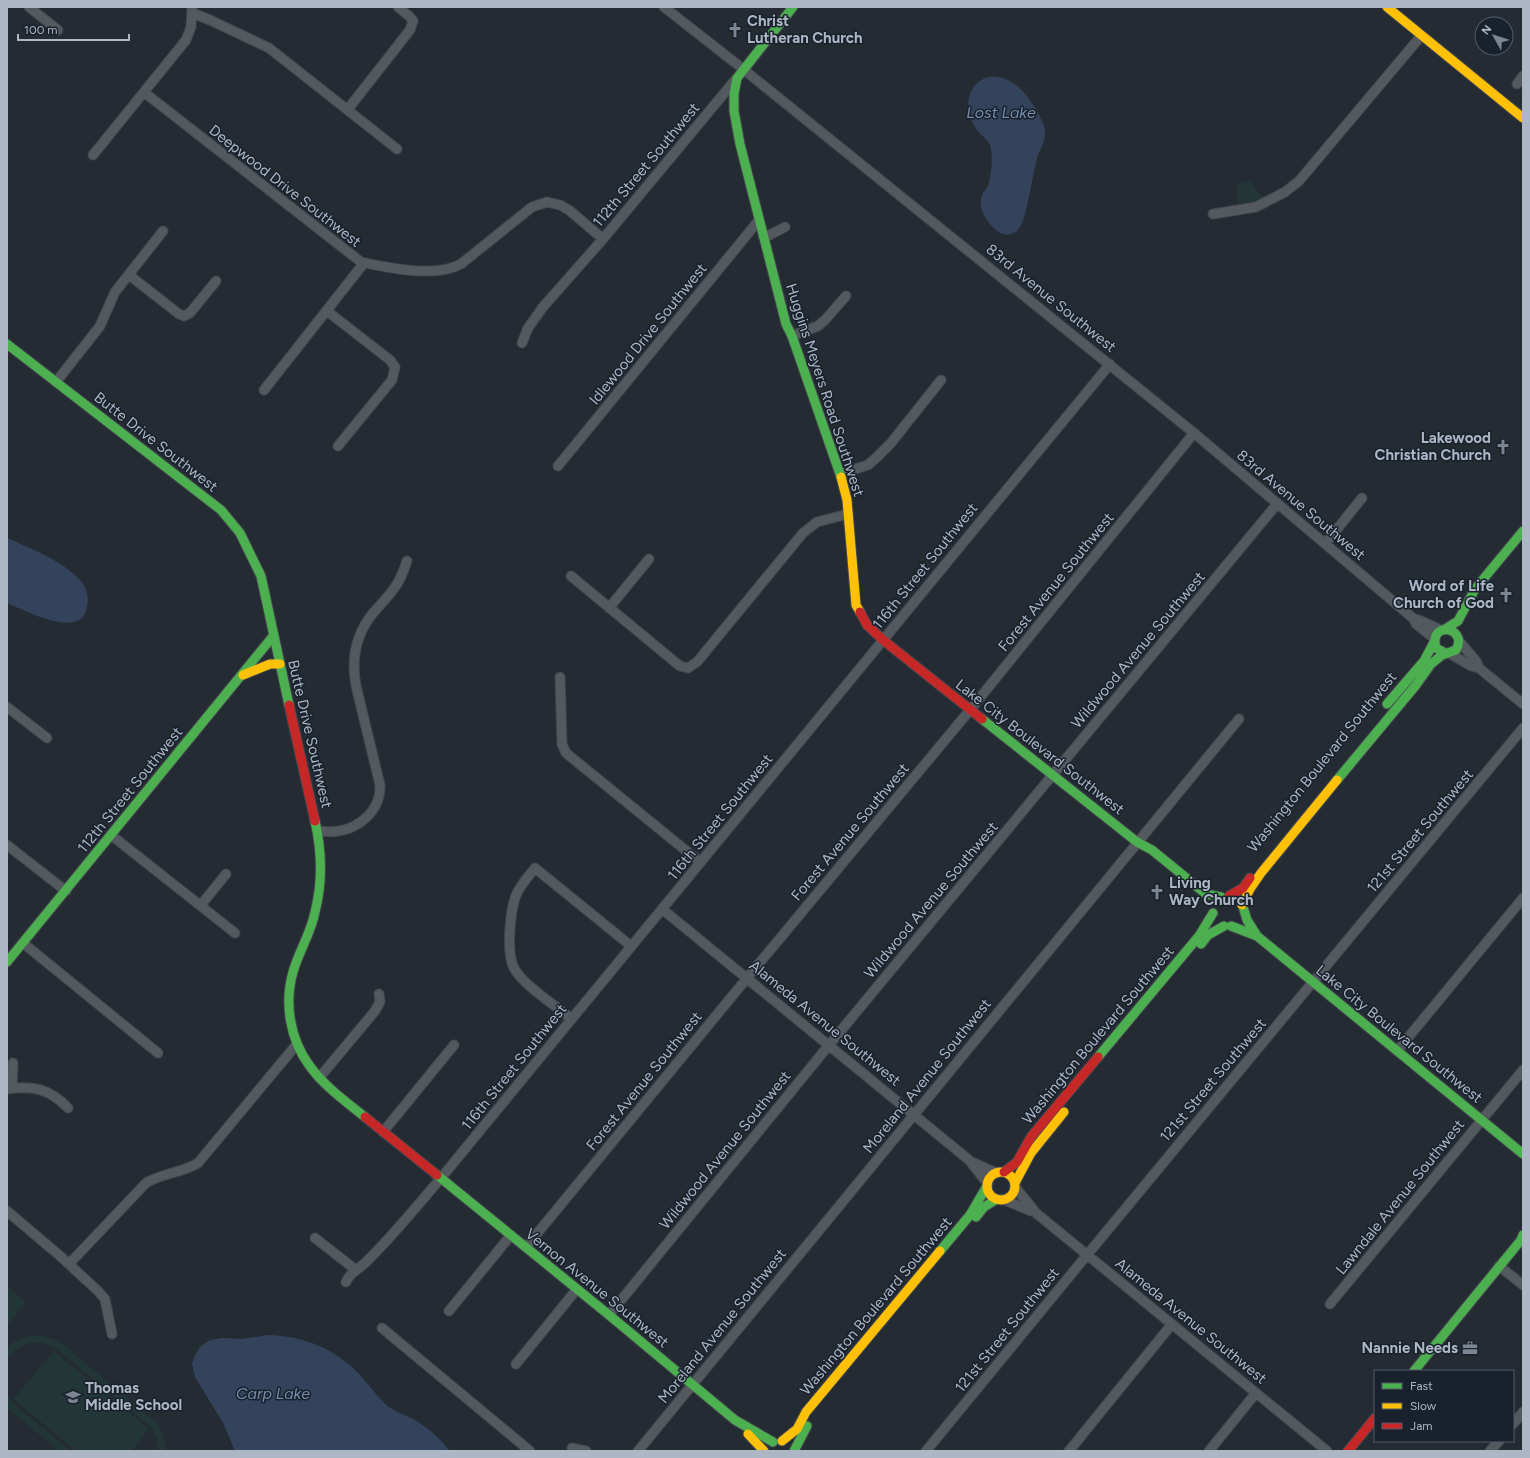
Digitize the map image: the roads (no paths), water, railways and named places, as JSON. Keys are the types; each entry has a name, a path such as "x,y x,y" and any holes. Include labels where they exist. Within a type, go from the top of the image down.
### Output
{"street":[{"path":"29,7 58,30"},
{"path":"348,109 412,25 411,18 398,7"},
{"name":"83rd Avenue Southwest","path":"664,7 1194,433 1414,619 1416,624 1434,640"},
{"name":"112th Street Southwest","path":"522,343 528,328 543,307 603,238 793,7"},
{"path":"1387,7 1523,118"},
{"path":"93,155 186,40 191,27 192,10 269,48 397,149"},
{"path":"1213,214 1256,207 1285,192 1299,181 1421,36"},
{"path":"1516,84 1523,76"},
{"name":"Huggins Meyers Road Southwest","path":"736,78 734,90 735,116 740,144 786,324 792,336 848,500 856,605 862,617"},
{"name":"Deepwood Drive Southwest","path":"144,93 356,260 364,263 388,268 428,271 449,270 461,264 532,207 546,202 560,205 569,210 603,238"},
{"name":"Idlewood Drive Southwest","path":"558,466 759,220"},
{"path":"765,238 785,227"},
{"path":"56,382 100,326 112,297 163,231"},
{"path":"264,390 364,263"},
{"path":"129,275 182,316 190,313 216,281"},
{"path":"792,336 818,326 846,296"},
{"path":"327,311 390,360 394,364 395,370 392,380 338,446"},
{"name":"Butte Drive Southwest","path":"7,344 200,493 230,520 248,546 261,576 320,845 321,869 319,895 312,924 293,971 289,996 290,1019 297,1044 302,1055 319,1078 334,1092 440,1178"},
{"name":"116th Street Southwest","path":"346,1282 356,1270 364,1265 378,1250 440,1178 1110,364"},
{"path":"840,474 868,465 876,458 891,443 941,380"},
{"name":"Forest Avenue Southwest","path":"526,1247 970,710 1194,433"},
{"path":"1325,544 1362,498"},
{"name":"Wildwood Avenue Southwest","path":"609,1315 829,1045 1277,504"},
{"path":"571,576 680,666 688,668 697,662 803,533 817,522 848,514"},
{"path":"1480,668 1471,666 1447,653 1439,651 1434,640 1438,632 1458,621 1475,589 1523,531"},
{"path":"1447,653 1456,649 1458,639 1478,601 1523,544"},
{"path":"609,608 649,559"},
{"path":"317,830 324,832 338,832 352,828 372,812 378,799 380,785 356,686 354,656 365,625 397,585 407,561"},
{"name":"Lake City Boulevard Southwest","path":"862,617 867,625 883,640 1137,842 1152,850 1206,894 1213,912"},
{"name":"83rd Avenue Southwest","path":"1414,619 1443,630"},
{"path":"1443,630 1453,631 1480,668 1523,703"},
{"name":"112th Street Southwest","path":"7,962 274,636"},
{"name":"Washington Boulevard Southwest","path":"1379,714 1424,661 1434,640"},
{"name":"Washington Boulevard Southwest","path":"1243,907 1250,889 1261,873 1417,684 1425,670 1434,660 1447,653"},
{"path":"242,675 270,664 280,664"},
{"path":"560,677 562,738 563,749 566,753 700,862"},
{"path":"7,707 47,738"},
{"name":"Moreland Avenue Southwest","path":"638,1451 1239,719"},
{"name":"121st Street Southwest","path":"926,1451 1523,728"},
{"name":"Washington Boulevard Southwest","path":"1225,897 1243,888 1264,855 1349,751"},
{"path":"112,835 235,933"},
{"path":"7,845 66,891"},
{"path":"572,1019 531,986 514,969 512,962 510,944 515,900 519,889 535,868 631,946"},
{"path":"201,905 226,874"},
{"name":"Lake City Boulevard Southwest","path":"1206,894 1225,897"},
{"path":"1225,897 1236,897 1243,907 1242,919 1238,923 1227,926 1216,920 1213,912 1217,901 1225,897"},
{"path":"1397,1051 1523,898"},
{"name":"Lake City Boulevard Southwest","path":"1243,907 1247,920 1257,936 1312,983 1523,1154"},
{"name":"Alameda Avenue Southwest","path":"662,909 969,1160 988,1185"},
{"name":"Washington Boulevard Southwest","path":"1000,1172 1017,1162 1031,1137 1199,936 1213,912"},
{"name":"Lake City Boulevard Southwest","path":"1227,926 1257,936"},
{"name":"Washington Boulevard Southwest","path":"1015,1185 1031,1153 1208,935 1227,926"},
{"path":"23,943 158,1054"},
{"path":"319,1078 375,1011 380,1002 379,994"},
{"path":"69,1264 146,1183 191,1168 198,1163 297,1044"},
{"path":"383,1132 454,1045"},
{"path":"13,1063 10,1089 24,1087 41,1090 52,1094 68,1108"},
{"name":"Lawndale Avenue Southwest","path":"1330,1304 1523,1070"},
{"name":"Alameda Avenue Southwest","path":"969,1160 1000,1172"},
{"path":"1000,1172 1010,1175 1015,1185 1011,1196 1000,1199 990,1194 988,1185 990,1178 1000,1172"},
{"name":"Vernon Avenue Southwest","path":"440,1178 609,1315 735,1420 742,1423 754,1432 791,1446 794,1451"},
{"name":"Washington Boulevard Southwest","path":"765,1451 770,1445 789,1437 798,1428 806,1412 970,1215 988,1185"},
{"name":"Alameda Avenue Southwest","path":"1015,1185 1036,1213 1327,1451"},
{"name":"Washington Boulevard Southwest","path":"794,1451 810,1421 960,1239 981,1210 1000,1199"},
{"name":"Alameda Avenue Southwest","path":"1000,1199 1036,1213"},
{"path":"7,1211 98,1290 105,1299 112,1334"},
{"path":"449,1311 511,1235"},
{"path":"315,1238 356,1270"},
{"path":"1415,1370 1522,1238"},
{"path":"1499,1266 1523,1285"},
{"path":"516,1364 577,1289"},
{"path":"1069,1451 1172,1324"},
{"path":"382,1328 530,1451"},
{"path":"1209,1451 1256,1393"},
{"path":"1514,1423 1523,1412"},
{"path":"1348,1451 1374,1419"},
{"name":"Vernon Avenue Southwest","path":"735,1420 739,1427 755,1440 765,1451"},
{"path":"1490,1451 1498,1442"},
{"path":"572,1448 586,1451"}],"water":[{"name":"Lost Lake","path":"988,77 1005,79 1019,87 1035,108 1045,130 1045,138 1037,158 1023,221 1017,231 1009,235 1000,233 992,226 985,218 981,208 981,198 989,183 992,166 992,153 989,143 977,130 973,123 968,107 974,86"},
{"path":"7,538 54,560 79,579 86,588 88,599 83,617 75,622 64,623 38,616 7,603"},
{"name":"Carp Lake","path":"268,1335 307,1341 330,1351 341,1358 360,1375 389,1407 429,1429 450,1451 235,1451 223,1423 195,1377 192,1364 200,1347 210,1340 222,1338 242,1339"}],"place":[{"name":"Christ Lutheran Church","path":"735,30"},
{"name":"Lakewood Christian Church","path":"1503,447"},
{"name":"Word of Life Church of God","path":"1506,595"},
{"name":"Living Way Church","path":"1157,892"},
{"name":"Nannie Needs","path":"1470,1348"},
{"name":"Thomas Middle School","path":"73,1397"}]}
